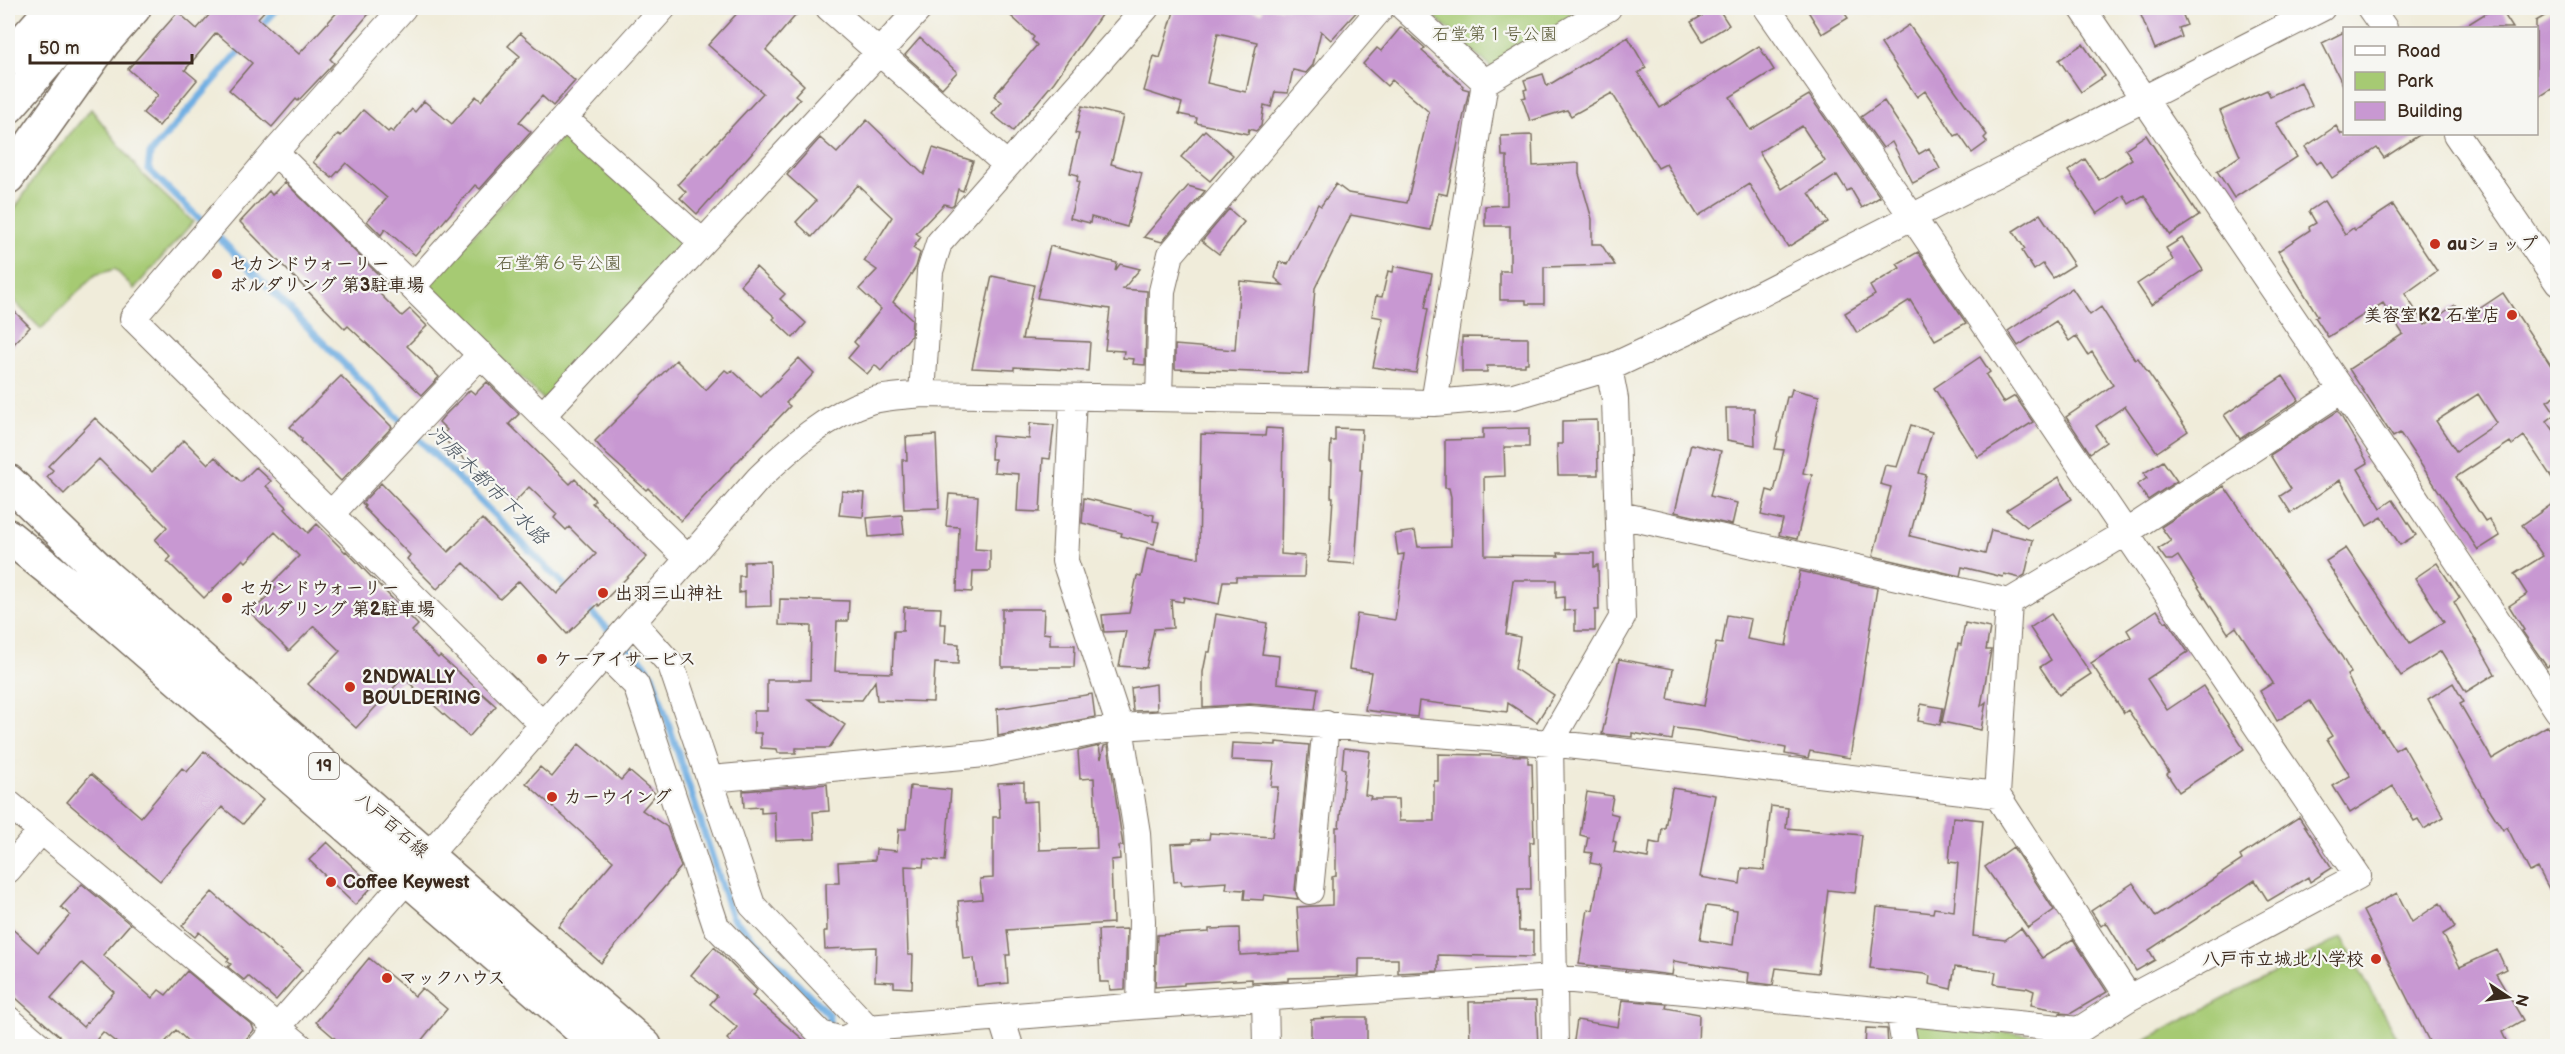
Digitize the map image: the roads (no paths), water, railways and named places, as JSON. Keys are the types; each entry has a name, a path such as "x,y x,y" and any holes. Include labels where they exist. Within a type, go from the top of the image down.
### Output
{"main road":[{"path":"8,59 53,8"},
{"path":"8,107 94,8"},
{"path":"8,177 104,42 134,8"},
{"name":"八戸百石線","path":"8,481 107,577 417,867 600,1047"},
{"name":"八戸百石線","path":"8,536 417,867 645,1047"}],"street":[{"path":"403,8 275,152 133,318 543,725"},
{"path":"413,286 663,8"},
{"path":"829,8 1007,165"},
{"path":"543,416 920,8"},
{"path":"922,394 930,271 939,243 1146,8"},
{"path":"1159,398 1162,291 1171,254 1382,8"},
{"path":"1404,8 1485,82"},
{"path":"1434,403 1485,82 1608,8"},
{"path":"605,654 636,685 716,926 821,1034 842,1040 868,1028 1140,1006 1553,978 1899,1012 2084,1038 2129,998 2358,876 1911,215 1767,8"},
{"path":"2082,8 2558,711"},
{"path":"261,1047 759,478 794,443 829,422 871,401 922,394 1434,403 1514,396 1609,368 1688,331 1911,215 2322,8"},
{"path":"2370,8 2383,27"},
{"path":"564,118 702,242"},
{"path":"2457,135 2558,283"},
{"path":"275,152 687,558"},
{"path":"331,514 481,354"},
{"path":"1555,1047 1550,743 1622,618 1615,399 1609,368"},
{"path":"1620,515 2009,602 2125,533 2342,390"},
{"path":"1073,397 1065,561 1120,727 1137,833 1142,921 1140,1006"},
{"path":"2009,602 1996,795 2129,998"},
{"path":"633,622 671,665 752,905 868,1028"},
{"path":"711,779 985,754 1120,727 1249,719 1550,743 1996,795"},
{"path":"1310,891 1326,724"},
{"path":"8,803 300,1047"},
{"path":"8,870 41,831"},
{"path":"1266,997 1266,1047"},
{"path":"1899,1012 1905,1047"},
{"path":"1001,1017 1010,1047"},
{"path":"8,1019 40,1047"}],"waterway":[{"name":"河原木都市下水路","path":"258,30 278,8"},
{"name":"河原木都市下水路","path":"245,45 150,154 148,169 570,591"},
{"name":"河原木都市下水路","path":"584,606 644,663 653,677 732,917 829,1015 829,1030"}],"place":[{"name":"auショップ","path":"2435,244"},
{"name":"セカンドウォーリー ボルダリング 第3駐車場","path":"217,274"},
{"name":"美容室K2 石堂店","path":"2512,315"},
{"name":"出羽三山神社","path":"603,593"},
{"name":"セカンドウォーリー ボルダリング 第2駐車場","path":"227,598"},
{"name":"ケーアイサービス","path":"542,659"},
{"name":"2NDWALLY BOULDERING","path":"350,687"},
{"name":"カーウイング","path":"552,797"},
{"name":"Coffee Keywest","path":"331,882"},
{"name":"八戸市立城北小学校","path":"2376,959"},
{"name":"マックハウス","path":"387,978"}],"park label":[{"name":"石堂第１号公園","path":"1495,34"},
{"name":"石堂第６号公園","path":"559,263"}]}
